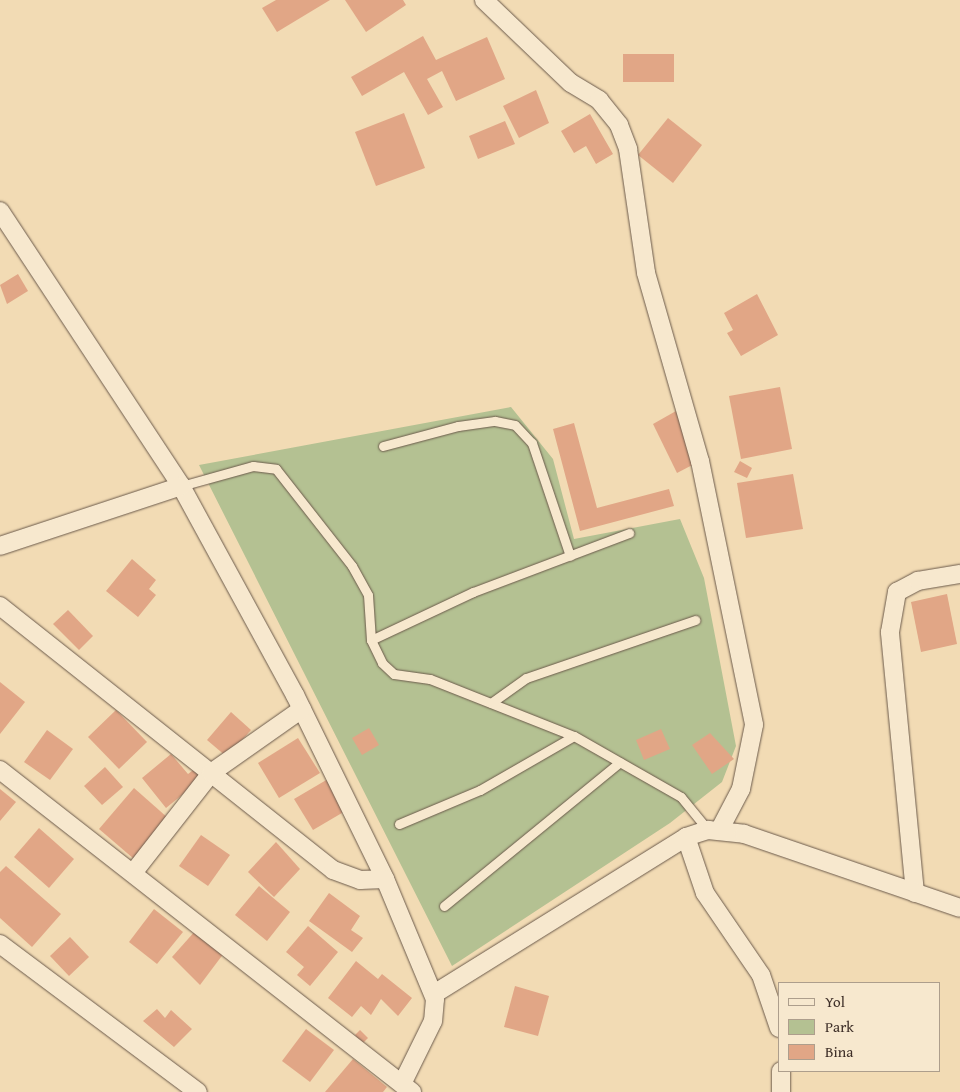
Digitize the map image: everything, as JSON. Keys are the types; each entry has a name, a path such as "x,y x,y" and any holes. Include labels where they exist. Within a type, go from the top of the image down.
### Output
{"street":[{"path":"484,0 571,84 599,100 619,125 628,149 646,273 700,461 754,725 741,790 714,829"},
{"path":"0,211 181,486 302,709 385,879 434,994 434,1021 407,1088 0,770"},
{"path":"0,546 181,486"},
{"path":"915,893 890,632 896,592 918,581 960,574"},
{"path":"0,606 334,870 360,880 385,879"},
{"path":"132,873 211,773 302,709"},
{"path":"434,994 686,837 714,829 960,908"},
{"path":"686,837 705,893 761,975 778,1025"},
{"path":"0,944 198,1092"},
{"path":"781,1072 781,1092"}],"lane":[{"path":"383,446 458,426 495,421 515,425 532,443 570,556"},
{"path":"181,486 253,466 276,469 352,566 368,595 372,640 382,664 394,674 430,679 574,736 681,796 714,829"},
{"path":"372,640 474,592 629,533"},
{"path":"491,703 526,678 695,620"},
{"path":"399,824 480,790 574,736"},
{"path":"444,906 620,762"}],"green space":[{"path":"511,407 553,459 574,539 680,519 704,578 736,746 722,782 670,823 452,966 199,465"}],"building":[{"path":"276,0 330,0 277,32 262,8"},
{"path":"345,0 403,0 406,5 366,32"},
{"path":"423,36 436,60 487,37 505,79 456,101 442,71 427,79 443,107 428,115 404,72 362,96 351,77"},
{"path":"623,54 674,54 674,82 623,82"},
{"path":"536,90 549,123 519,138 503,106"},
{"path":"404,113 425,168 376,186 355,132"},
{"path":"590,114 613,154 596,164 586,146 574,153 561,131"},
{"path":"668,118 702,145 673,183 638,155"},
{"path":"505,121 515,144 478,159 469,136"},
{"path":"18,274 28,291 7,304 0,285"},
{"path":"757,294 778,335 741,356 727,333 733,330 724,313"},
{"path":"780,387 792,449 741,459 729,396"},
{"path":"676,411 700,461 677,473 653,424"},
{"path":"574,423 597,508 669,489 674,506 580,531 553,429"},
{"path":"740,461 752,468 747,478 734,472"},
{"path":"793,474 803,529 746,538 737,483"},
{"path":"132,559 156,580 149,589 156,595 138,617 106,591"},
{"path":"947,594 957,644 921,652 911,602"},
{"path":"68,610 93,636 79,650 53,624"},
{"path":"0,682 25,702 0,734"},
{"path":"116,710 147,742 119,769 88,737"},
{"path":"231,712 251,730 227,757 207,740"},
{"path":"369,728 379,745 362,755 352,738"},
{"path":"661,729 670,749 644,760 636,740"},
{"path":"47,730 73,749 50,780 24,762"},
{"path":"710,733 734,759 712,774 692,745"},
{"path":"298,738 320,773 279,798 258,763"},
{"path":"171,754 188,774 196,768 204,777 166,808 142,778"},
{"path":"105,767 123,787 102,805 84,786"},
{"path":"328,779 347,810 313,830 294,799"},
{"path":"134,788 168,818 134,859 99,829"},
{"path":"0,789 16,802 0,821"},
{"path":"39,828 74,859 49,888 14,857"},
{"path":"201,835 230,855 208,886 179,866"},
{"path":"276,842 300,869 274,897 248,872"},
{"path":"6,866 61,914 32,947 0,918 0,872"},
{"path":"259,886 290,912 267,941 235,915"},
{"path":"329,893 360,916 351,930 363,938 352,952 309,921"},
{"path":"154,909 183,932 157,964 129,942"},
{"path":"308,926 338,952 310,986 297,975 304,967 286,952"},
{"path":"196,930 224,953 200,985 172,957"},
{"path":"70,937 89,957 69,976 50,956"},
{"path":"356,961 378,979 382,974 412,998 398,1016 381,999 371,1015 361,1006 352,1017 328,998"},
{"path":"515,986 549,996 538,1036 504,1027"},
{"path":"157,1009 165,1018 171,1010 192,1029 174,1047 143,1021"},
{"path":"306,1029 334,1050 310,1082 282,1061"},
{"path":"360,1030 368,1038 362,1044 355,1035"},
{"path":"353,1059 387,1087 383,1092 325,1092"}]}
